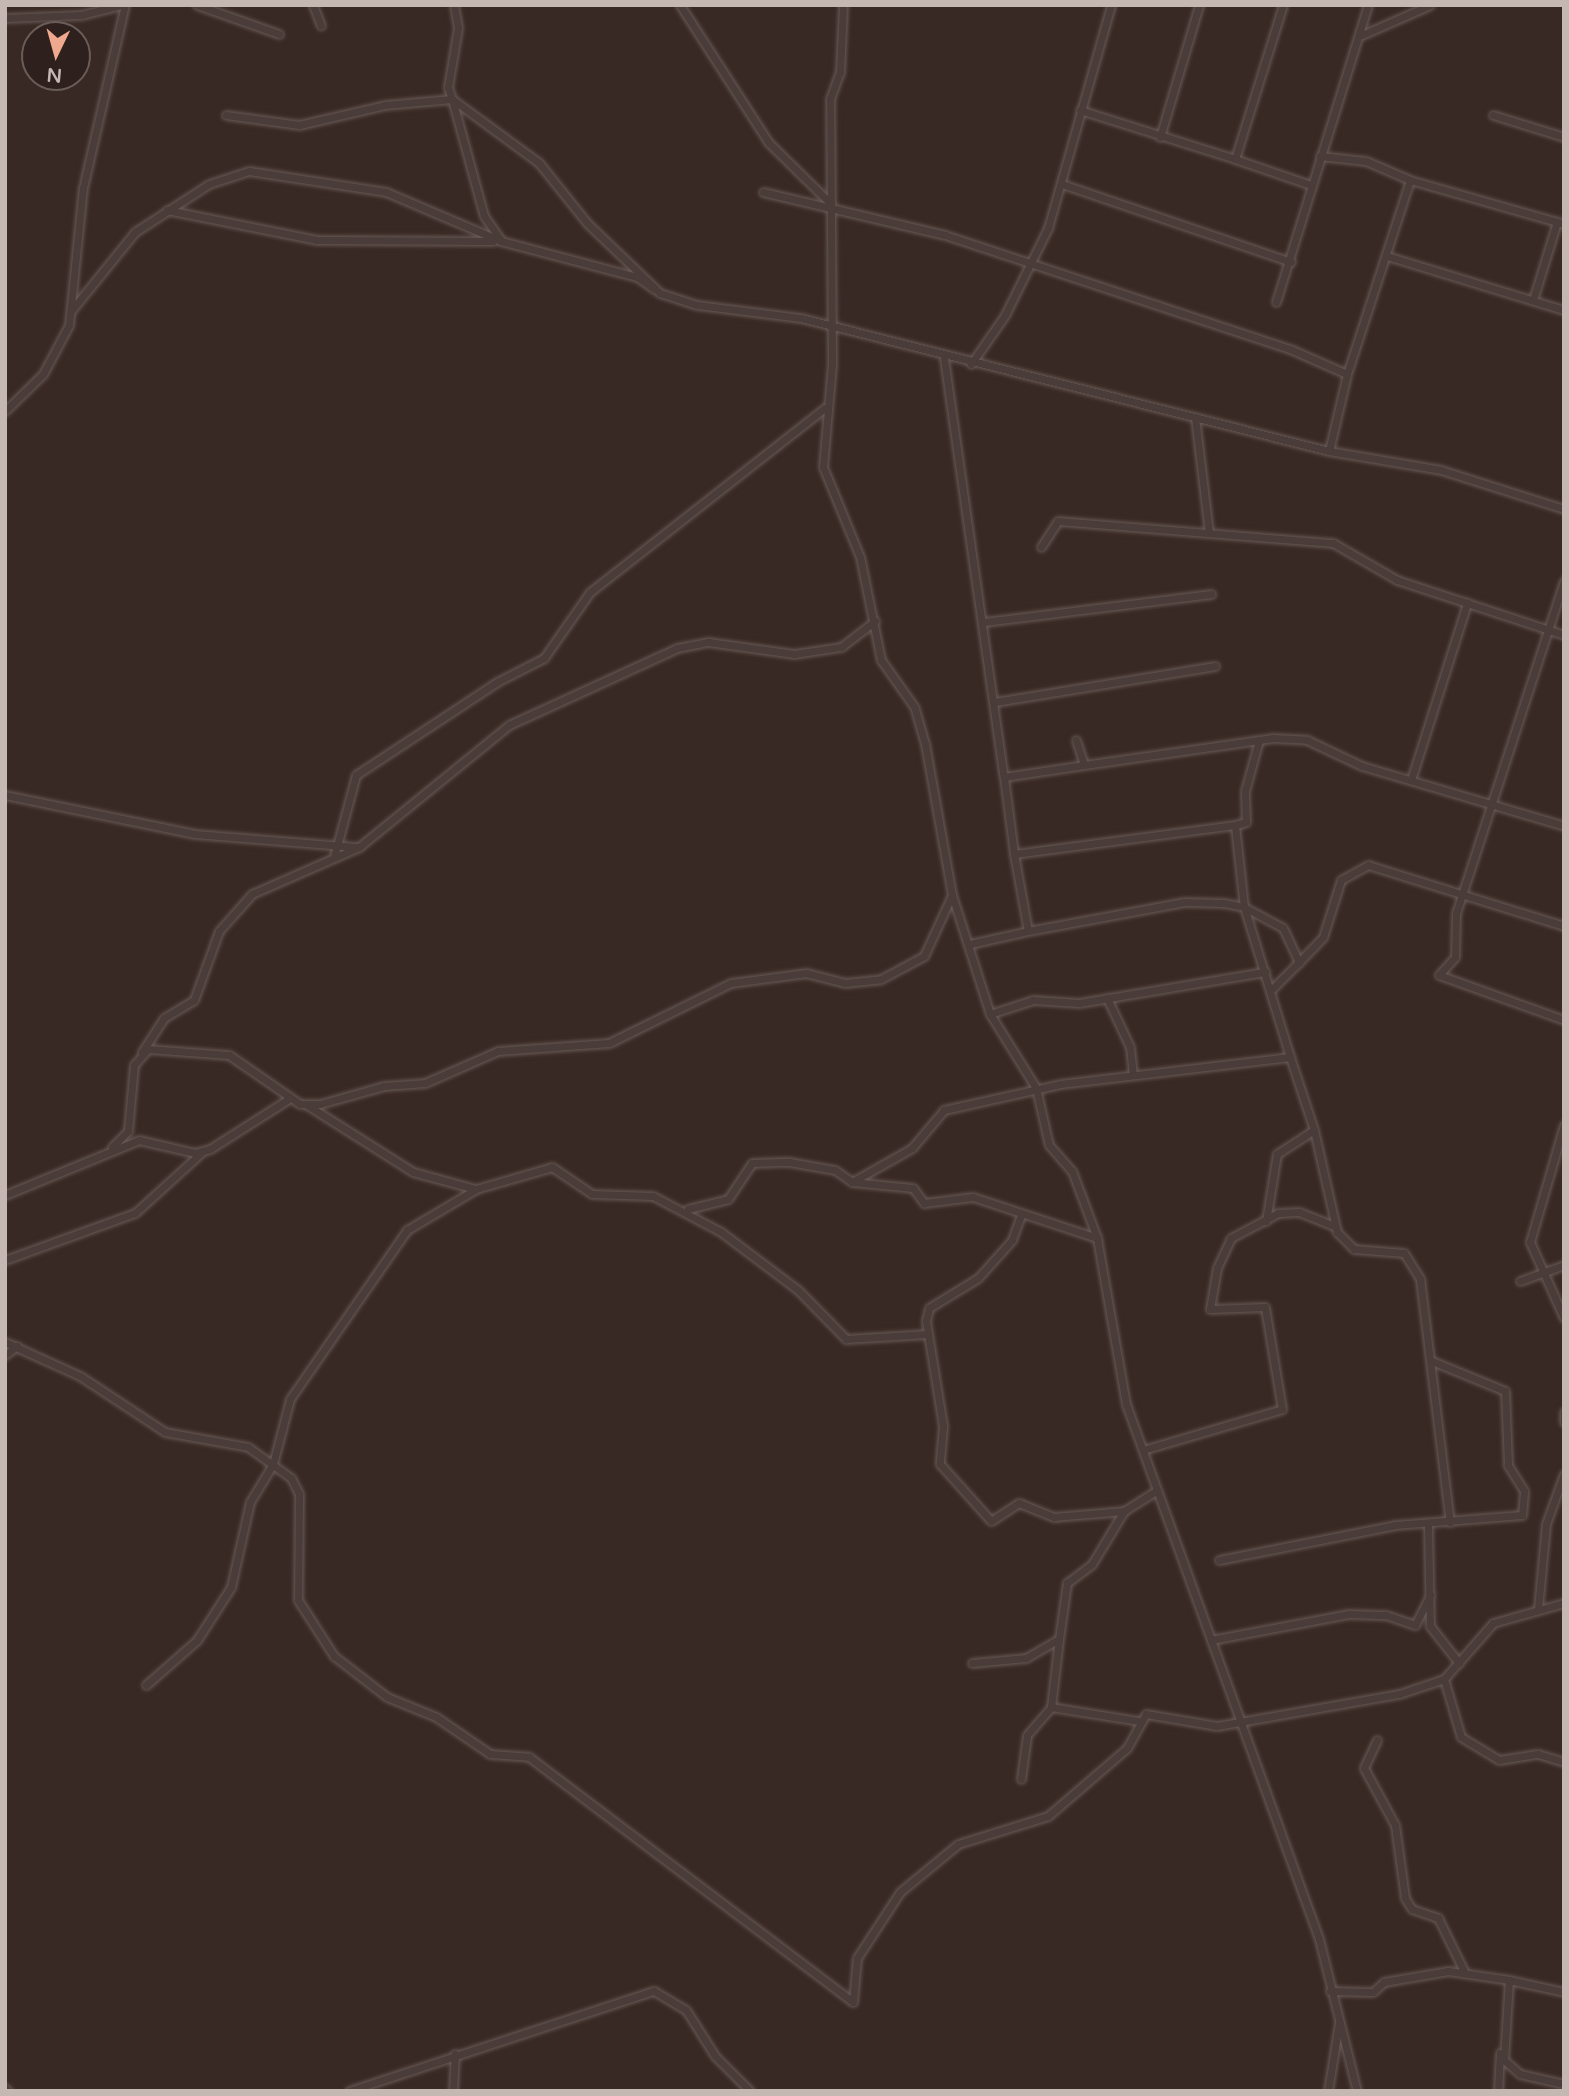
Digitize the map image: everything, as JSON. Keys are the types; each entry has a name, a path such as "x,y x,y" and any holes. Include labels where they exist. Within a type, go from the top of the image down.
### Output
{"street":[{"path":"5,18 81,15 123,5 83,188 71,311 60,351 5,411"},
{"path":"197,5 279,34"},
{"path":"313,5 321,26"},
{"path":"454,5 458,28 448,87 484,216 501,241"},
{"path":"680,5 769,143 832,204"},
{"path":"843,5 840,72 830,100 832,204 823,467 860,557 881,660 915,708 952,895 970,944 990,1014 1036,1088 1044,1133 1072,1171 1097,1238 1126,1404 1319,1939 1357,2091"},
{"path":"971,363 1033,264 1062,184 1080,110 1111,5"},
{"path":"1160,136 1199,5"},
{"path":"1235,159 1283,5"},
{"path":"1276,302 1291,262 1308,184 1362,35 1368,5"},
{"path":"1362,35 1430,5"},
{"path":"226,115 299,125 385,105 452,99 539,163 587,223 660,293"},
{"path":"1080,110 1308,184"},
{"path":"1493,115 1564,137"},
{"path":"1320,156 1366,161 1410,180 1560,223 1532,300"},
{"path":"71,311 111,256 167,210 209,184 249,171 301,174 386,192 501,241 637,277 660,293 829,326 943,358 1329,451 1441,470 1564,509"},
{"path":"1329,451 1347,374 1410,180"},
{"path":"1062,184 1291,262"},
{"path":"763,192 832,204 1033,264 1347,374"},
{"path":"167,210 317,240 501,241"},
{"path":"1387,256 1564,310"},
{"path":"943,358 984,622 1014,854 1028,931"},
{"path":"334,857 356,775 497,682 544,658 590,592 825,408"},
{"path":"1195,417 1209,531"},
{"path":"1041,547 1058,521 1333,543 1397,580 1564,635"},
{"path":"1564,581 1464,895 1451,942 1455,957 1439,975 1564,1020"},
{"path":"984,622 1211,594"},
{"path":"1411,780 1467,603"},
{"path":"112,1147 128,1131 132,1072 142,1052 164,1018 194,1000 213,941 240,905 359,847 509,725 544,706 579,697 651,657 708,642 794,654 841,647 875,621"},
{"path":"995,702 1215,666"},
{"path":"1076,740 1084,765"},
{"path":"1014,854 1235,825 1246,821 1245,791 1259,740"},
{"path":"1004,777 1259,740 1307,740 1411,780 1564,826"},
{"path":"5,795 195,834 359,847"},
{"path":"1235,825 1244,907 1314,1130 1333,1226"},
{"path":"1270,990 1323,937 1341,880 1352,871 1380,866 1564,926"},
{"path":"307,1105 390,1085 425,1083 498,1051 609,1043 731,983 806,973 845,983 881,979 924,956 952,895"},
{"path":"970,944 1192,901 1244,907 1283,928 1299,962"},
{"path":"990,1014 1033,999 1107,998 1265,972"},
{"path":"1107,998 1130,1047 1133,1075"},
{"path":"142,1052 229,1055 290,1098 307,1105 413,1171 476,1189"},
{"path":"852,1182 912,1149 944,1110 1036,1088 1290,1057"},
{"path":"5,1260 135,1213 202,1152 290,1098"},
{"path":"1564,1125 1532,1223 1530,1253 1564,1318"},
{"path":"1266,1222 1277,1154 1314,1130"},
{"path":"5,1195 112,1147 147,1140 202,1152"},
{"path":"687,1209 719,1205 757,1161 835,1170 852,1182 913,1188 924,1203 973,1197 1097,1238"},
{"path":"146,1685 197,1640 231,1587 250,1502 273,1464 290,1399 400,1238 476,1189 552,1167 592,1194 641,1194 687,1209 798,1290 846,1339 928,1334"},
{"path":"1143,1450 1282,1409 1265,1307 1210,1309 1217,1268 1231,1238 1287,1210 1333,1226 1354,1249 1404,1254 1421,1282 1450,1522"},
{"path":"1021,1215 1012,1240 978,1278 929,1308 928,1334 943,1426 940,1464 978,1513 991,1521 1018,1503 1070,1518 1124,1511 1157,1490"},
{"path":"1520,1281 1564,1265"},
{"path":"5,1342 80,1376 165,1432 248,1447 273,1464 299,1494 302,1612 334,1657 387,1696 436,1717 489,1754 529,1757 853,2001 857,1958 900,1892 958,1844 1048,1816 1127,1748 1138,1721 1146,1714 1190,1724 1241,1723 1374,1701 1444,1679 1493,1623 1564,1603"},
{"path":"5,1355 17,1346"},
{"path":"1219,1560 1369,1529 1522,1515 1524,1491 1508,1465 1505,1391 1432,1361"},
{"path":"1564,1412 1564,1422"},
{"path":"1538,1609 1546,1524 1564,1474"},
{"path":"1021,1779 1027,1735 1051,1707 1067,1583 1092,1564 1124,1511"},
{"path":"1428,1524 1430,1626 1459,1663"},
{"path":"1211,1640 1349,1614 1386,1615 1415,1625 1430,1595"},
{"path":"972,1663 1026,1658 1059,1639"},
{"path":"1444,1679 1461,1737 1499,1760 1538,1754 1564,1762"},
{"path":"1051,1707 1138,1721"},
{"path":"1377,1740 1364,1768 1395,1825 1405,1898 1412,1909 1438,1918 1464,1970"},
{"path":"1330,1991 1373,1992 1384,1982 1464,1970 1564,1992"},
{"path":"1498,2091 1509,1980"},
{"path":"349,2091 455,2054 654,1991 686,2010 720,2062 750,2091"},
{"path":"1328,2091 1340,2021"},
{"path":"1501,2050 1513,2070 1564,2084"},
{"path":"453,2091 455,2054"}]}
